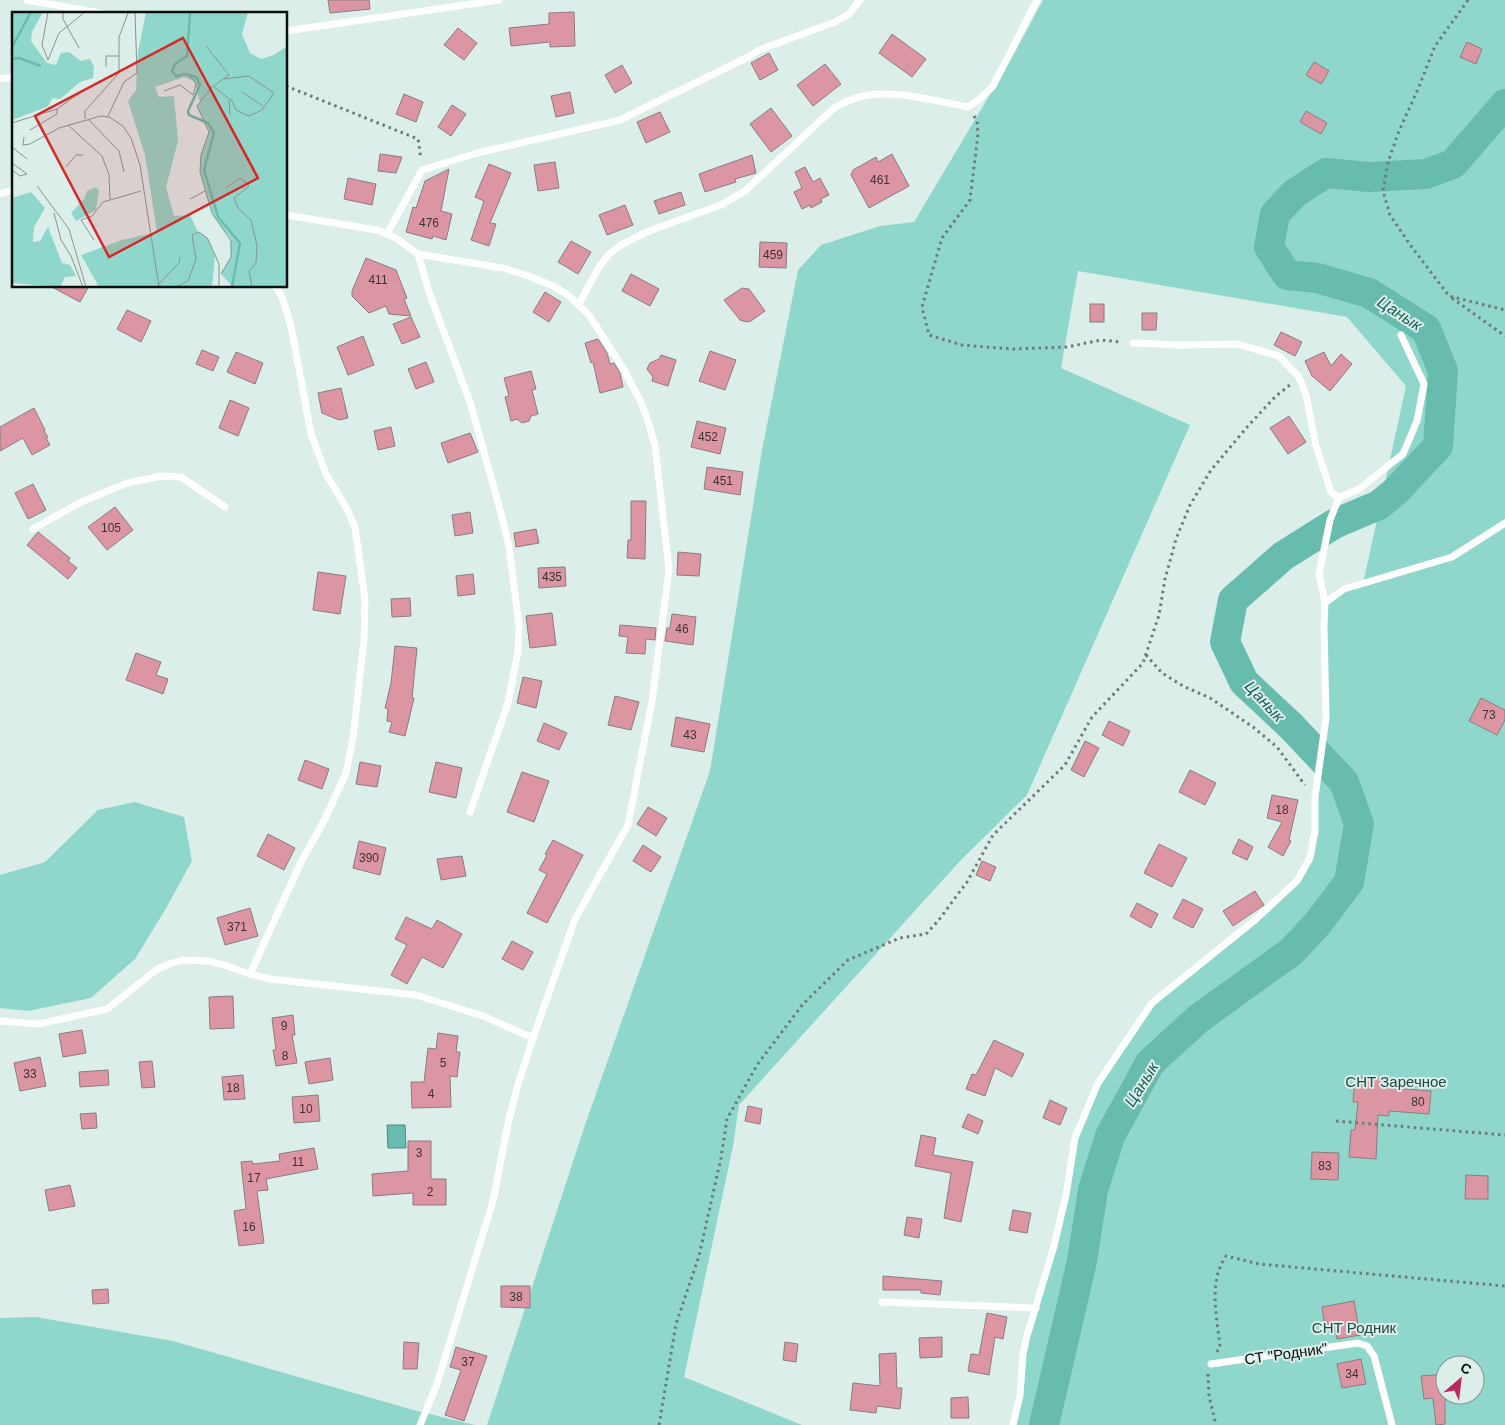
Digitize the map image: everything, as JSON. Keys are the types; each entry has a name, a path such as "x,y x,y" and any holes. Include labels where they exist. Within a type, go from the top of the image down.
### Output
{"lane":[{"path":"28,0 95,12"},
{"path":"288,31 499,0"},
{"path":"387,234 422,170 477,153 620,120 759,50 835,22 849,14 860,0"},
{"path":"579,304 599,267 609,254 621,245 649,231 721,205 746,191 834,108 850,100 876,94 898,95 968,106 981,98 993,86 1037,0"},
{"path":"288,214 377,230 387,234 418,254 503,268 529,276 556,287 579,304 589,315 623,368 641,402 649,424 655,445 669,570 652,702 628,825 575,919 533,1038 509,1119 493,1201 437,1384 420,1425"},
{"path":"418,254 429,292 471,405 500,508 509,547 519,626 518,651 508,703 470,812"},
{"path":"250,974 301,862 324,821 346,773 353,738 364,639 365,600 355,527 347,509 326,474 311,434 292,331 284,303 276,288"},
{"path":"1012,1425 1020,1395 1023,1354 1066,1195 1075,1138 1098,1083 1152,1003 1255,920 1296,881 1310,858 1315,831 1315,797 1326,718 1325,603 1319,574 1330,520 1339,498 1359,489 1403,454 1417,421 1424,384 1401,335"},
{"path":"1133,343 1180,345 1237,344 1280,356 1299,377 1306,395 1310,419 1331,492 1339,498"},
{"path":"33,529 79,503 127,483 161,476 181,477 225,507"},
{"path":"1325,603 1344,590 1452,557 1505,523"},
{"path":"0,1021 17,1024 38,1024 107,1009 156,970 183,960 208,961 270,978 416,994 483,1016 533,1038"},
{"path":"882,1302 1036,1308"},
{"name":"СТ \"Родник\"","path":"1211,1364 1358,1343 1367,1346 1374,1356 1392,1425"}],"path":[{"path":"1468,0 1435,46 1399,131 1388,162 1383,191 1390,215 1449,296 1505,336"},
{"path":"288,87 418,139 422,170"},
{"path":"968,106 977,121 978,134 970,200 942,238 922,307 929,335 962,345 1012,349 1067,347 1101,340 1133,343"},
{"path":"1449,296 1505,310"},
{"path":"659,1425 676,1324 699,1256 721,1158 727,1119 757,1066 803,1004 848,960 900,938 926,934 967,882 993,835 1065,765 1092,717 1143,663 1159,615 1165,579 1174,547 1190,505 1211,470 1275,397 1299,377"},
{"path":"1146,654 1162,673 1183,686 1210,698 1253,727 1277,747 1315,797"},
{"path":"1336,1121 1505,1135"},
{"path":"1216,1425 1209,1396 1208,1370 1220,1346 1215,1287 1219,1266 1226,1256 1259,1264 1505,1286"}],"green space":[{"path":"1043,0 1505,0 1505,1425 1013,1425 1023,1354 1054,1246 1075,1138 1098,1083 1152,1003 1297,881 1310,858 1326,718 1325,603 1344,590 1363,584 1406,386 1347,317 1078,271 1061,368 1190,425 1027,795 960,861 739,1105 733,1146 684,1377 802,1425 487,1425 585,1125 710,771 762,450 798,270 821,245 880,226 914,222 1014,54"},
{"path":"135,802 184,817 192,861 135,959 91,998 28,1011 0,1008 0,875 45,862 98,810"},
{"path":"36,1317 173,1341 417,1411 475,1425 0,1425 0,1318"}],"shaded area":[{"path":"387,1125 405,1125 406,1148 388,1148"}],"building":[{"path":"328,0 369,0 370,9 330,13"},
{"path":"574,12 575,46 550,47 550,42 511,46 509,28 549,24 549,13"},
{"path":"458,28 477,43 464,60 444,45"},
{"path":"892,34 926,59 912,77 879,53"},
{"path":"1467,42 1482,49 1476,64 1460,57"},
{"path":"769,53 778,70 760,80 751,63"},
{"path":"1314,62 1329,71 1321,84 1306,75"},
{"path":"825,64 841,84 813,106 797,85"},
{"path":"622,65 632,83 615,93 605,75"},
{"path":"570,92 574,113 556,117 551,96"},
{"path":"404,94 423,102 416,122 396,114"},
{"path":"452,105 466,114 451,136 438,127"},
{"path":"771,108 792,136 771,152 750,124"},
{"path":"1306,111 1327,123 1321,134 1300,122"},
{"path":"660,112 670,132 646,143 637,122"},
{"path":"380,154 402,157 396,173 378,171"},
{"path":"892,154 909,186 869,208 851,175 853,170 876,157 878,162"},
{"path":"752,155 756,173 735,179 736,182 705,192 699,174"},
{"path":"555,162 559,188 538,191 534,165"},
{"path":"489,164 511,173 490,223 496,224 489,246 471,240 484,201 475,197"},
{"path":"805,167 813,182 820,178 829,195 821,199 822,202 811,208 810,205 802,209 794,192 802,188 795,172"},
{"path":"449,169 441,211 452,214 446,240 433,236 432,239 406,232 413,207 416,208 425,181"},
{"path":"348,178 376,184 372,205 344,199"},
{"path":"681,192 685,205 659,214 654,201"},
{"path":"625,205 633,225 607,235 599,215"},
{"path":"571,241 591,252 578,274 558,262"},
{"path":"760,242 787,243 786,268 759,267"},
{"path":"366,258 396,270 407,298 404,299 411,316 389,314 386,306 369,313 352,296 352,291"},
{"path":"631,274 659,289 650,306 622,291"},
{"path":"54,288 88,288 80,302"},
{"path":"742,288 749,289 765,311 747,322 740,320 724,300"},
{"path":"545,292 561,302 549,322 533,312"},
{"path":"1090,304 1104,304 1104,322 1090,322"},
{"path":"127,310 151,321 141,342 117,329"},
{"path":"1142,313 1157,313 1156,330 1142,330"},
{"path":"411,317 420,337 402,344 393,324"},
{"path":"1281,332 1302,342 1295,356 1274,345"},
{"path":"363,336 374,365 348,375 337,347"},
{"path":"598,339 607,353 610,364 614,363 620,373 623,387 600,393 593,362 591,363 585,343"},
{"path":"202,350 219,357 213,371 196,364"},
{"path":"710,351 736,360 725,390 699,381"},
{"path":"236,352 263,363 255,384 227,372"},
{"path":"1324,352 1331,366 1341,354 1352,364 1330,391 1312,376 1305,361"},
{"path":"661,355 676,360 668,386 652,381 653,377 647,369 650,363 659,359"},
{"path":"426,362 434,382 416,389 408,369"},
{"path":"531,371 536,389 532,390 538,414 531,416 529,421 522,423 517,419 511,421 505,397 509,396 504,378"},
{"path":"341,388 348,418 339,420 322,413 318,393"},
{"path":"230,400 249,408 238,436 219,428"},
{"path":"34,408 50,445 32,455 23,438 0,451 0,427"},
{"path":"1289,416 1306,442 1288,454 1270,428"},
{"path":"697,421 726,428 720,454 691,447"},
{"path":"391,427 395,446 378,450 374,431"},
{"path":"470,433 478,452 448,463 441,443"},
{"path":"707,467 743,472 740,495 704,489"},
{"path":"33,484 46,510 28,519 15,493"},
{"path":"631,501 646,501 645,559 627,558 628,540 631,540"},
{"path":"115,507 133,530 107,550 88,527"},
{"path":"470,512 473,533 455,536 452,515"},
{"path":"536,529 539,543 516,547 514,533"},
{"path":"38,532 70,558 68,561 77,568 68,579 27,545"},
{"path":"678,552 701,554 699,576 677,575"},
{"path":"565,567 566,586 539,588 538,568"},
{"path":"318,572 346,576 340,614 313,610"},
{"path":"473,574 475,594 458,596 456,576"},
{"path":"410,598 411,616 392,617 391,599"},
{"path":"552,613 556,645 530,648 526,616"},
{"path":"672,614 696,617 693,645 665,641 667,628 670,628"},
{"path":"620,625 656,628 655,640 646,639 645,654 626,653 628,637 619,636"},
{"path":"395,646 417,648 412,698 414,698 405,736 389,732 392,722 387,721 388,709 385,708 391,683"},
{"path":"136,653 161,662 156,675 168,679 163,694 126,680"},
{"path":"523,677 542,681 536,708 517,703"},
{"path":"615,696 639,702 631,730 608,725"},
{"path":"1481,698 1505,710 1505,720 1497,735 1469,721"},
{"path":"676,717 710,724 704,752 671,746"},
{"path":"1109,721 1130,731 1123,746 1102,735"},
{"path":"544,723 567,733 559,750 537,741"},
{"path":"1085,741 1099,748 1084,777 1071,770"},
{"path":"305,760 329,769 322,789 298,780"},
{"path":"360,762 381,766 377,787 356,784"},
{"path":"436,762 462,768 456,798 429,792"},
{"path":"1190,770 1216,783 1205,805 1179,792"},
{"path":"522,772 549,781 534,822 507,812"},
{"path":"1272,795 1298,800 1289,840 1291,841 1283,856 1268,847 1282,822 1267,818"},
{"path":"648,807 667,818 656,836 637,824"},
{"path":"268,834 295,848 284,870 257,856"},
{"path":"1239,839 1253,847 1247,860 1232,853"},
{"path":"553,840 583,855 547,923 527,913 547,874 539,870"},
{"path":"359,841 386,848 380,875 353,868"},
{"path":"1159,844 1187,858 1172,887 1144,873"},
{"path":"643,845 661,857 651,872 633,861"},
{"path":"462,856 466,876 441,880 437,859"},
{"path":"982,861 996,867 990,881 976,875"},
{"path":"1255,891 1264,905 1233,926 1223,911"},
{"path":"1183,899 1203,909 1193,928 1173,918"},
{"path":"1137,903 1158,914 1151,928 1130,916"},
{"path":"250,908 258,936 225,945 217,918"},
{"path":"406,917 432,929 437,920 462,934 443,968 422,957 407,984 391,975 407,945 395,939"},
{"path":"512,941 533,952 523,970 502,959"},
{"path":"233,996 234,1028 210,1029 209,997"},
{"path":"293,1015 295,1035 292,1035 297,1063 276,1066 273,1050 276,1050 272,1018"},
{"path":"82,1030 86,1053 63,1057 59,1034"},
{"path":"438,1033 458,1036 456,1052 460,1052 457,1077 450,1076 451,1107 412,1108 411,1082 424,1082 428,1048 436,1049"},
{"path":"994,1040 1024,1054 1012,1077 995,1068 985,1096 966,1089 972,1074 976,1075"},
{"path":"40,1057 46,1086 20,1091 14,1063"},
{"path":"330,1058 333,1080 309,1084 305,1062"},
{"path":"152,1061 155,1087 142,1088 139,1062"},
{"path":"108,1070 109,1085 80,1087 79,1072"},
{"path":"243,1075 245,1099 224,1100 222,1077"},
{"path":"1355,1076 1392,1080 1391,1088 1431,1091 1429,1114 1389,1111 1389,1116 1378,1115 1376,1159 1349,1157 1351,1130 1355,1130 1358,1102 1353,1102"},
{"path":"318,1095 320,1121 294,1123 292,1097"},
{"path":"1050,1100 1067,1108 1060,1125 1043,1118"},
{"path":"748,1106 762,1109 760,1124 745,1121"},
{"path":"96,1113 97,1128 82,1129 80,1114"},
{"path":"968,1114 983,1121 978,1134 962,1127"},
{"path":"921,1135 936,1138 933,1155 973,1162 961,1222 944,1218 951,1173 915,1166"},
{"path":"408,1141 431,1141 431,1179 446,1179 446,1205 413,1205 413,1193 373,1196 372,1174 408,1171"},
{"path":"314,1148 318,1169 266,1179 268,1190 257,1191 264,1243 239,1246 234,1211 246,1209 241,1162 252,1161 253,1164 280,1161 279,1154"},
{"path":"1312,1152 1339,1153 1338,1180 1311,1179"},
{"path":"1466,1175 1488,1176 1488,1199 1465,1199"},
{"path":"70,1185 75,1206 49,1211 45,1190"},
{"path":"1013,1210 1031,1213 1027,1233 1009,1230"},
{"path":"907,1217 922,1219 919,1238 904,1235"},
{"path":"883,1276 942,1281 940,1295 921,1293 921,1290 883,1290"},
{"path":"501,1286 530,1286 530,1308 501,1307"},
{"path":"108,1289 109,1303 93,1304 92,1290"},
{"path":"1354,1301 1360,1335 1337,1339 1335,1330 1332,1331 1331,1327 1328,1327 1327,1321 1324,1322 1322,1307"},
{"path":"987,1313 1007,1317 1003,1339 995,1337 989,1375 968,1371 971,1354 979,1355"},
{"path":"942,1337 942,1357 920,1358 919,1338"},
{"path":"404,1342 419,1343 417,1369 403,1369"},
{"path":"785,1342 798,1344 796,1362 783,1360"},
{"path":"456,1347 487,1356 464,1421 445,1415 461,1370 450,1367"},
{"path":"896,1353 897,1388 902,1388 900,1409 877,1406 876,1413 850,1410 853,1383 880,1386 879,1354"},
{"path":"1361,1359 1366,1384 1342,1388 1337,1364"},
{"path":"1435,1375 1435,1405 1445,1405 1445,1424 1436,1425 1433,1398 1424,1399 1421,1376"},
{"path":"968,1397 969,1418 951,1418 951,1398"}],"waterway":[{"name":"Цанык","path":"1044,1425 1082,1261 1093,1190 1110,1136 1150,1063 1198,1019 1292,951 1318,923 1349,882 1359,824 1344,782 1291,726 1244,682 1225,642 1233,600 1283,556 1334,524 1379,505 1396,491 1438,446 1443,371 1426,329 1369,293 1317,278 1287,275 1269,247 1275,214 1295,193 1326,173 1369,177 1426,174 1453,164 1505,104"}],"park label":[{"name":"СНТ Заречное","path":"1396,1082"},
{"name":"СНТ Родник","path":"1354,1328"}]}
